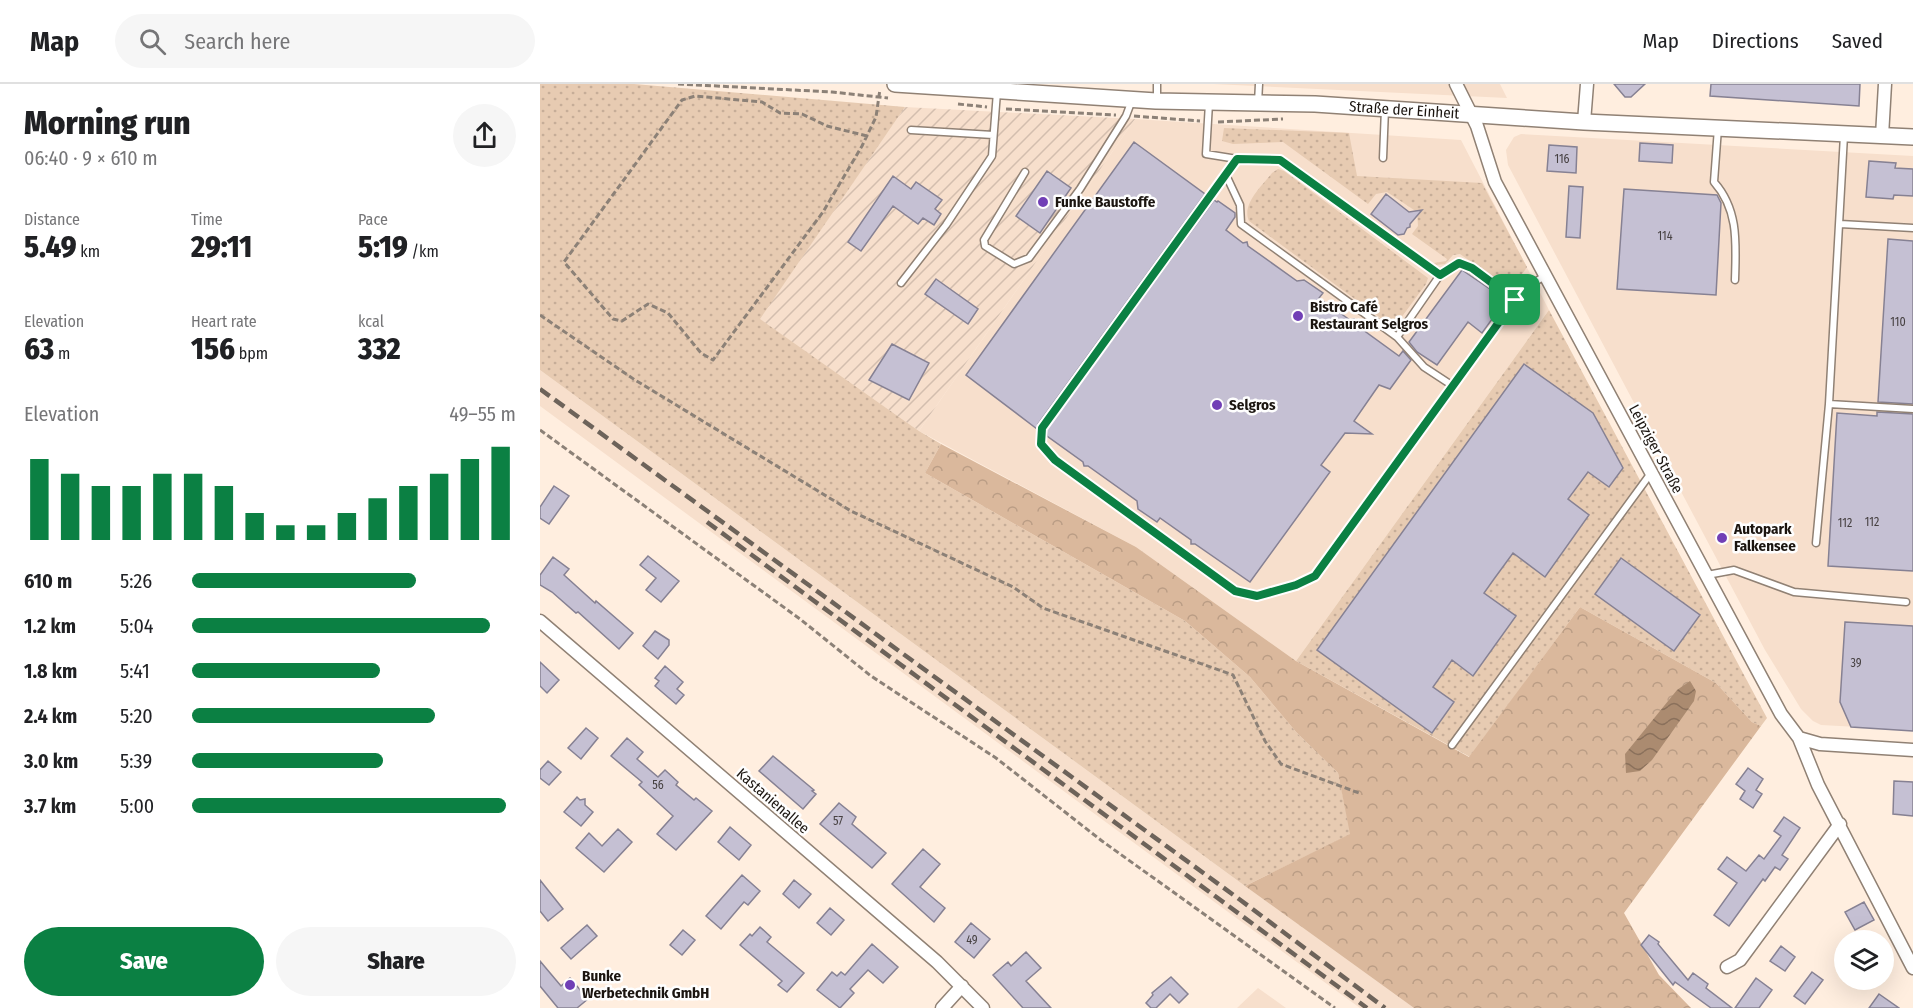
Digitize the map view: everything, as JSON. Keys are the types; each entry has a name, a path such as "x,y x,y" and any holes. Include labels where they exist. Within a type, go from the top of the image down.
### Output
{"street":[{"name":"Straße der Einheit","path":"895,84 1156,101 1315,104 1584,122 1913,137"},
{"name":"Leipziger Straße","path":"1456,84 1478,130 1495,182 1781,714 1798,738 1818,785 1913,968"},
{"path":"1584,122 1587,84"},
{"path":"1882,136 1885,84"},
{"path":"540,637 545,624"},
{"name":"Kastanienallee","path":"545,624 937,962 983,1008"},
{"path":"1798,738 1820,744 1913,750"},
{"path":"1727,967 1740,960 1840,824"},
{"path":"942,1008 962,986"}],"lane":[{"path":"1156,101 1157,84"},
{"path":"1258,104 1259,84"},
{"path":"901,283 946,225 992,156 997,91"},
{"path":"1025,172 984,240 985,246 1014,264 1029,258 1080,189 1126,116 1132,99"},
{"path":"1209,103 1206,154 1237,159 1280,160 1440,275"},
{"path":"1383,158 1385,109"},
{"path":"1718,128 1714,182 1724,193 1734,222 1735,280"},
{"path":"911,130 993,135"},
{"path":"1816,543 1829,404 1845,134"},
{"path":"1237,159 1042,428 1041,444 1055,460 1235,591 1257,596 1296,585 1315,576 1523,289 1546,276"},
{"path":"1226,175 1240,205 1241,224 1397,337 1424,367 1453,386"},
{"path":"1840,224 1913,228"},
{"path":"1397,337 1440,275 1459,263 1472,268 1515,300"},
{"path":"1829,404 1913,409"},
{"path":"1452,745 1652,473"},
{"path":"1707,575 1734,570 1794,592 1906,603"}],"path":[{"path":"867,136 827,126 802,114 780,113 762,102 694,96 682,100 564,262 613,319 622,321 648,304 668,313 701,353 713,360 822,212 867,136 876,117 881,84"},
{"path":"540,315 635,380 851,511 1013,587 1043,608 1233,675 1265,741 1281,764 1359,793"},
{"path":"540,430 800,619 871,676 996,758 1102,841 1335,1008"}],"shaded area":[{"path":"540,84 634,84 905,107 760,319 919,431 941,444 925,473 1185,621 1250,677 1296,732 1338,773 1351,834 1245,886 540,370"},
{"path":"1213,84 1500,84 1507,98"},
{"path":"905,107 1135,119 919,431 759,319"},
{"path":"1135,119 1461,140 1549,310 1296,661 1136,547 919,431"},
{"path":"1224,128 1349,133 1357,176 1482,183 1527,267 1516,280 1505,283 1500,282 1460,254 1453,255 1445,264 1436,265 1434,263 1447,259 1412,234 1418,226 1417,212 1387,192 1376,194 1368,204 1283,142 1233,144 1222,141"},
{"path":"1521,134 1913,156 1913,730 1821,725 1813,721 1801,709 1765,650 1508,165 1506,150 1514,137"},
{"path":"1278,169 1284,171 1428,278 1398,322 1386,322 1249,221 1247,215 1250,202 1272,173"},
{"path":"1549,310 1767,718 1761,726 1752,722 1716,683 1580,607 1470,757 1296,661"},
{"path":"540,370 1414,1008 1360,1008 1224,909 540,406"},
{"path":"1258,988 1286,1008 1237,1008"}],"green space":[{"path":"941,444 1136,547 1296,661 1469,757 1580,607 1716,683 1752,722 1761,726 1624,913 1659,975 1691,1008 1414,1008 1245,886 1350,834 1338,773 1296,732 1250,677 1185,621 925,473"}],"water":[{"path":"1690,681 1696,691 1694,701 1652,760 1640,771 1626,773 1625,754 1677,690"}],"building":[{"path":"1614,84 1645,84 1631,97 1625,97"},
{"path":"1711,84 1860,84 1859,106 1710,96"},
{"path":"1134,142 1205,194 1038,424 1037,429 966,375"},
{"path":"1640,143 1673,145 1672,163 1639,161"},
{"path":"1549,145 1577,147 1576,173 1547,171"},
{"path":"1869,161 1896,163 1895,168 1913,169 1913,196 1894,195 1893,199 1866,197"},
{"name":"Funke Baustoffe","path":"1047,171 1071,188 1040,233 1016,216"},
{"path":"893,176 911,189 916,182 942,200 935,209 941,214 934,225 923,218 918,224 893,206 861,251 848,242"},
{"path":"1569,186 1583,187 1580,238 1566,237"},
{"path":"1624,189 1717,195 1721,203 1716,295 1617,289"},
{"path":"1386,194 1409,212 1422,210 1404,234 1398,235 1371,214"},
{"name":"Selgros","path":"1214,200 1235,213 1235,217 1226,230 1243,243 1247,242 1248,246 1297,281 1304,280 1323,293 1319,298 1350,320 1354,319 1355,324 1399,356 1403,351 1411,360 1390,389 1379,385 1354,421 1372,434 1345,433 1321,465 1330,472 1250,582 1195,544 1191,544 1191,540 1160,518 1157,522 1138,509 1137,501 1088,466 1084,466 1083,462 1047,436 1047,429"},
{"path":"1888,239 1913,241 1913,404 1878,402"},
{"path":"1462,270 1506,300 1482,333 1468,322 1437,365 1417,352 1409,342"},
{"path":"936,279 978,309 968,324 925,294"},
{"path":"892,344 929,363 909,400 869,380"},
{"path":"1524,364 1593,413 1623,468 1609,487 1588,472 1568,499 1589,515 1545,577 1513,553 1494,579 1484,593 1516,616 1473,676 1452,660 1433,687 1454,702 1432,733 1317,650"},
{"path":"1877,412 1913,414 1913,571 1828,566 1837,413 1877,416"},
{"path":"554,486 569,496 549,524 540,518 540,507"},
{"path":"648,556 679,581 661,602 646,590 656,578 640,565"},
{"path":"553,557 569,569 564,575 633,633 619,649 578,612 576,613 552,592 540,585 540,575"},
{"path":"1621,558 1700,615 1674,651 1595,594"},
{"path":"1845,622 1913,626 1913,731 1851,727 1840,702"},
{"path":"655,631 669,640 669,645 658,659 643,646"},
{"path":"540,662 559,680 547,693 540,686"},
{"path":"665,666 683,682 677,689 684,695 676,704 655,686 659,681 655,678"},
{"path":"586,728 598,738 581,759 568,748"},
{"path":"627,738 643,752 637,759 658,777 665,770 678,782 676,785 712,811 676,850 657,834 673,816 639,785 642,782 611,756"},
{"path":"773,756 814,790 812,791 816,794 803,809 759,771"},
{"path":"548,761 561,772 549,785 540,778 540,770"},
{"path":"1748,768 1763,779 1756,790 1762,794 1753,808 1740,799 1745,791 1736,784"},
{"path":"1894,781 1913,782 1913,816 1893,814"},
{"path":"577,797 580,800 585,799 585,805 593,812 581,826 564,812"},
{"path":"839,803 856,817 852,824 886,853 872,868 820,824"},
{"path":"1784,817 1800,828 1782,855 1788,859 1780,870 1775,867 1765,881 1763,879 1729,926 1714,915 1737,883 1718,869 1727,857 1746,871 1759,855 1764,859 1781,836 1774,831"},
{"path":"730,827 751,845 739,860 718,842"},
{"path":"618,829 632,842 604,872 576,848 589,833 602,846"},
{"path":"923,849 940,864 920,887 945,908 934,922 892,884"},
{"path":"742,875 760,891 748,905 744,902 721,929 706,916"},
{"path":"540,880 563,909 548,921 540,911"},
{"path":"794,880 811,894 799,908 783,894"},
{"path":"1864,902 1874,920 1855,930 1845,912"},
{"path":"830,908 844,920 831,935 817,923"},
{"path":"971,923 990,939 974,958 955,942"},
{"path":"587,925 597,936 571,959 561,948"},
{"path":"760,927 771,937 767,942 804,973 787,992 778,985 782,981 740,945"},
{"path":"683,930 695,940 682,955 670,945"},
{"path":"1649,935 1659,942 1658,944 1688,980 1693,973 1708,984 1706,988 1732,1008 1711,1008 1675,982 1673,985 1641,945"},
{"path":"872,944 898,967 883,983 868,970 850,989 854,993 840,1008 817,990 832,972 837,976 841,972 845,975"},
{"path":"1781,946 1795,957 1785,971 1770,961"},
{"path":"1026,952 1041,968 1026,981 1051,1008 1023,1008 993,975 1008,962 1011,966"},
{"path":"540,961 561,986 570,978 588,999 577,1008 558,1008 540,986"},
{"path":"1812,972 1823,980 1805,1004 1794,996"},
{"path":"1171,977 1188,994 1179,1003 1170,994 1156,1008 1151,1008 1146,1003 1153,995 1152,993"},
{"path":"1756,978 1772,990 1759,1008 1735,1008"},
{"path":"1879,994 1899,1008 1869,1008"}],"railway":[{"path":"540,389 1385,1008"},
{"path":"707,522 1367,1008"}],"place":[{"name":"Funke Baustoffe","path":"1043,202"},
{"name":"Bistro Café Restaurant Selgros","path":"1298,316"},
{"name":"Selgros","path":"1217,405"},
{"name":"Autopark Falkensee","path":"1722,538"},
{"name":"Bunke Werbetechnik GmbH","path":"570,985"}],"route":[{"path":"1237,159 1280,160 1440,275 1459,263 1472,268 1515,300 1315,576 1296,585 1257,596 1235,591 1055,460 1041,444 1042,428 1237,159"}]}
